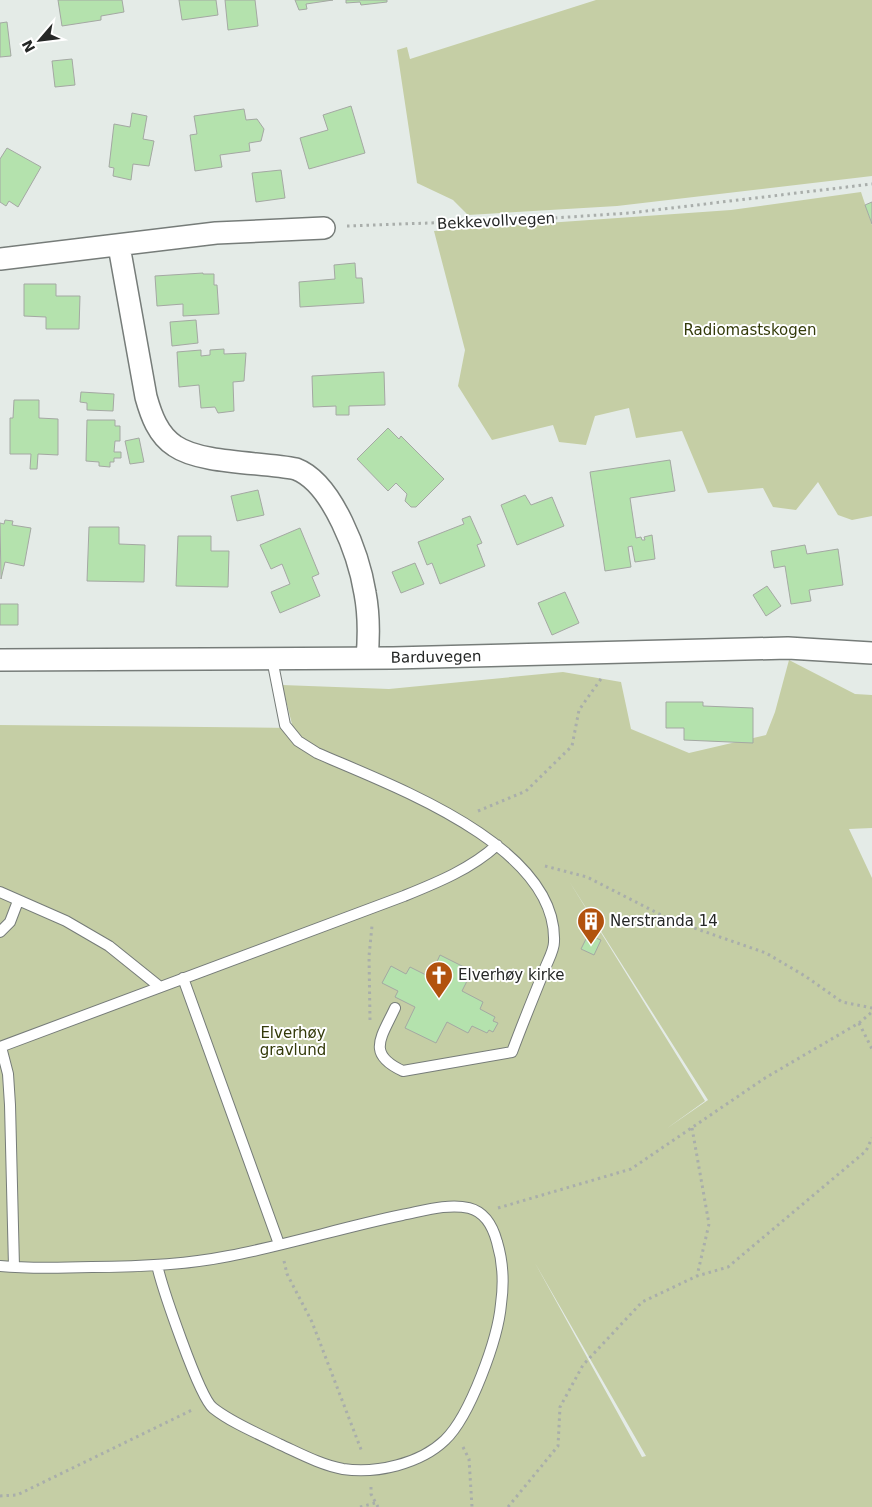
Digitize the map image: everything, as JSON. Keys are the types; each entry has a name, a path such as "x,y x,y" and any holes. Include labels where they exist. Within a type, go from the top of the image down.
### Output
{"street":[{"path":"0,259 216,233 324,228"},
{"path":"119,246 150,414 166,439 181,450 207,457 296,468 317,483 338,516 360,570 366,593 369,633 367,658"},
{"name":"Barduvegen","path":"0,660 367,658 623,654 788,648 872,653"}],"lane":[{"path":"272,659 284,725 298,741 317,753 459,819 497,845 517,862 542,893 552,919 554,944 512,1052 403,1071 388,1064 381,1056 378,1044 395,1008"},
{"path":"14,1267 10,1105 8,1074 1,1047 375,907 441,880 489,853 497,845"},
{"path":"0,892 66,921 110,946 160,987"},
{"path":"0,932 10,922 18,901"},
{"path":"183,978 278,1244"},
{"path":"0,1266 157,1265 222,1258 437,1208 462,1207 479,1213 490,1224 498,1245 503,1280 501,1305 483,1369 460,1420 446,1440 428,1452 396,1465 369,1469 344,1469 314,1459 241,1425 212,1407 208,1402 168,1302 157,1265"}],"path":[{"name":"Bekkevollvegen","path":"324,228 630,213 872,184"},
{"path":"459,819 526,791 572,746 579,710 607,670 623,654"},
{"path":"517,862 535,864 587,877 670,920 766,953 805,976 842,1002 872,1010"},
{"path":"375,907 368,956 369,1018 378,1044"},
{"path":"479,1213 631,1169 790,1062 858,1023 872,1010"},
{"path":"858,1023 872,1049"},
{"path":"692,1128 709,1224 697,1276"},
{"path":"508,1507 558,1446 560,1407 583,1365 642,1302 697,1276 728,1267 866,1151 872,1138"},
{"path":"278,1244 287,1274 312,1322 369,1469"},
{"path":"0,1496 17,1495 208,1402"},
{"path":"460,1420 460,1436 469,1459 472,1507"},
{"path":"360,1507 375,1503"}],"green space":[{"path":"596,0 872,0 872,176 617,206 468,215 453,200 417,183 397,50 407,47 410,59"},
{"name":"Radiomastskogen","path":"861,192 872,225 872,516 852,520 838,515 818,482 796,510 773,507 763,488 708,493 682,431 636,438 629,408 595,416 586,445 559,442 553,425 492,440 458,386 465,350 434,231 731,210"},
{"name":"Elverhøy gravlund","path":"789,660 855,694 872,695 872,828 849,829 872,878 872,1507 0,1507 0,725 293,728 282,685 389,689 563,672 621,682 631,729 689,753 766,735 775,712","holes":["569,881 708,1100 666,1129 705,1101","535,1263 646,1456 642,1457"]}],"building":[{"path":"58,0 122,0 124,12 101,16 101,20 62,26"},
{"path":"179,0 216,0 218,15 182,20"},
{"path":"225,0 255,0 258,26 228,30"},
{"path":"295,0 333,0 306,4 307,9 299,10"},
{"path":"346,0 387,0 387,2 361,5 360,2 346,3"},
{"path":"7,22 11,56 0,57 0,23"},
{"path":"72,59 75,85 55,87 52,61"},
{"path":"351,106 365,153 309,169 300,138 328,130 323,115"},
{"path":"244,109 246,120 257,119 264,129 261,141 249,143 250,151 220,155 222,167 195,171 190,135 197,134 194,116"},
{"path":"132,113 147,116 143,139 154,141 149,166 133,164 131,180 113,176 114,168 109,167 114,124 130,127"},
{"path":"7,148 41,167 18,207 9,201 6,206 0,202 0,159"},
{"path":"281,170 285,198 256,202 252,173"},
{"path":"872,202 872,224 865,205"},
{"path":"355,263 356,278 362,278 364,303 300,307 299,282 335,279 334,265"},
{"path":"214,274 214,285 217,285 219,314 183,316 183,304 157,306 155,276"},
{"path":"24,284 56,284 56,296 80,296 79,329 46,329 46,317 24,316"},
{"path":"196,320 198,343 172,346 170,322"},
{"path":"224,349 224,354 246,353 244,381 233,382 234,411 218,413 215,407 201,408 199,385 179,387 177,352 201,350 201,356 210,355 210,350"},
{"path":"384,372 385,405 349,406 349,415 336,415 336,406 313,407 312,376"},
{"path":"81,392 114,394 113,411 87,410 87,403 80,402"},
{"path":"14,400 39,400 39,418 58,419 58,455 38,454 37,469 30,469 31,454 10,454 10,418 13,418"},
{"path":"87,420 115,420 115,426 120,426 120,441 115,441 114,452 121,452 121,458 114,458 114,462 110,462 110,467 99,466 99,462 86,461"},
{"path":"388,428 399,439 401,436 444,479 416,507 411,507 405,501 407,494 396,483 388,491 357,459"},
{"path":"139,438 144,462 130,464 125,441"},
{"path":"670,460 675,491 630,498 636,538 641,537 642,540 645,540 644,537 652,535 655,559 635,562 632,546 628,547 631,567 605,571 590,472"},
{"path":"258,490 264,515 237,521 231,496"},
{"path":"525,495 531,505 552,497 564,526 517,545 501,505"},
{"path":"470,516 482,543 477,545 485,566 440,584 432,563 427,565 418,542 464,524 462,519"},
{"path":"5,520 13,521 12,525 31,528 24,566 5,562 1,579 0,523 4,524"},
{"path":"89,527 119,527 119,544 145,545 144,582 87,581"},
{"path":"300,528 319,574 312,577 320,596 280,613 271,592 290,584 282,564 271,569 260,545"},
{"path":"178,536 211,536 211,551 229,551 228,587 176,586"},
{"path":"805,545 807,554 838,549 843,585 809,590 811,601 791,604 785,566 774,568 771,551"},
{"path":"415,563 424,584 401,593 392,572"},
{"path":"767,586 781,606 766,616 753,595"},
{"path":"565,592 579,623 552,635 538,603"},
{"path":"0,604 18,604 18,625 0,625"},
{"path":"666,702 703,702 703,706 753,708 753,743 684,740 684,728 666,728"},
{"name":"Nerstranda 14","path":"588,935 601,940 594,955 581,949"},
{"name":"Elverhøy kirke","path":"440,955 472,971 462,991 483,1002 480,1009 495,1017 493,1021 498,1023 493,1032 489,1030 487,1033 472,1026 468,1033 447,1022 436,1043 405,1028 415,1007 395,997 398,991 382,983 391,966 406,974 410,967 430,977"}],"place":[{"name":"Nerstranda 14","path":"591,945"},
{"name":"Elverhøy kirke","path":"439,999"}]}
